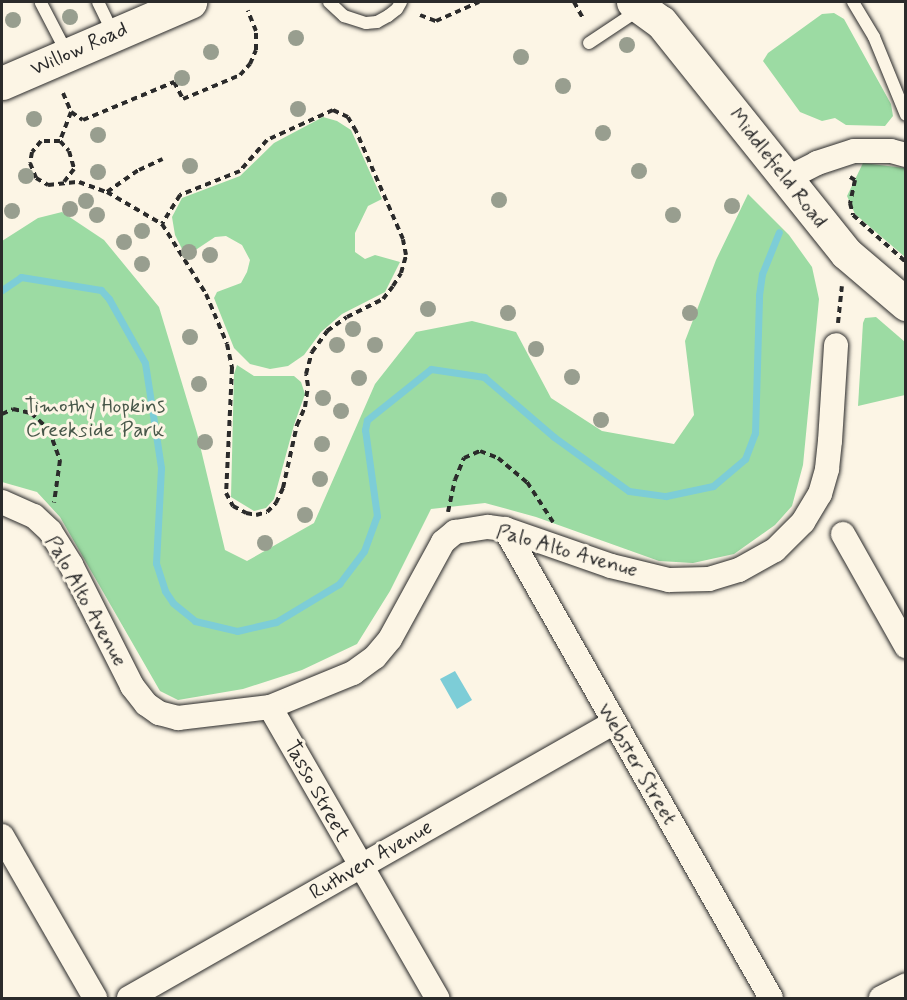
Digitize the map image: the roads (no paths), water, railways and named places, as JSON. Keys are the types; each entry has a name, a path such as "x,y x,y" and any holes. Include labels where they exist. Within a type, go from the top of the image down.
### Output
{"main road":[{"name":"Willow Road","path":"2,83 174,5"},
{"name":"Middlefield Road","path":"648,8 846,253 906,304"}],"street":[{"path":"786,179 818,163 854,151 891,152 906,155"},
{"name":"Palo Alto Avenue","path":"2,502 34,516 50,531 71,565 132,686 146,704 159,713 178,718 270,707 353,673 375,657 390,639 443,542 455,532 473,528 505,530 611,566 669,580 709,579 740,570 775,550 803,522 820,494 830,441 836,345"},
{"name":"Webster Street","path":"505,530 771,999"},
{"path":"843,534 906,646"},
{"name":"Tasso Street","path":"270,707 437,999"},
{"name":"Ruthven Avenue","path":"129,999 613,723"},
{"path":"2,836 94,999"},
{"path":"881,999 906,985"}],"lane":[{"path":"98,2 113,34"},
{"path":"329,2 344,16 366,23 377,22 388,16 397,9 401,2"},
{"path":"853,2 874,37 906,115"},
{"path":"41,3 68,55"},
{"path":"589,43 648,8"}],"water":[{"path":"455,671 472,700 457,709 440,679"}],"waterway":[{"path":"2,290 21,277 101,290 109,299 145,363 161,468 156,563 165,591 173,603 195,621 237,631 276,622 339,584 364,551 377,516 365,430 367,420 431,369 484,377 554,437 629,491 666,496 713,486 745,459 755,433 759,295 762,274 779,232"}],"park label":[{"name":"Timothy Hopkins Creekside Park","path":"95,418"}]}
